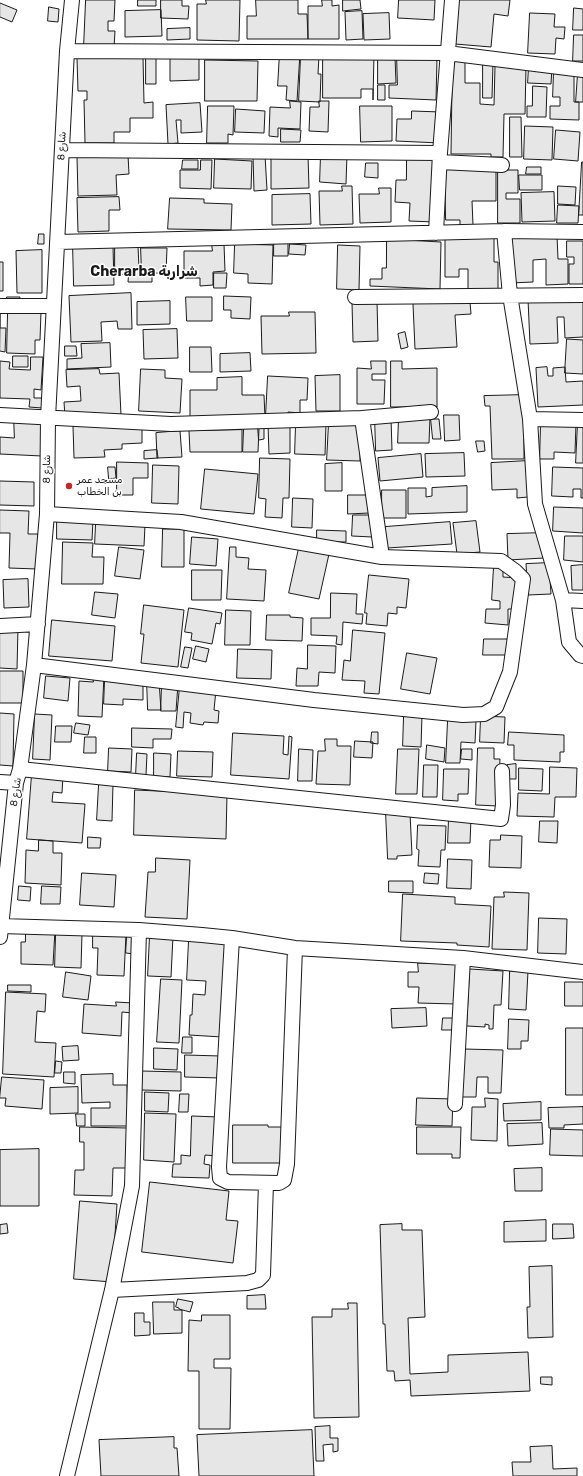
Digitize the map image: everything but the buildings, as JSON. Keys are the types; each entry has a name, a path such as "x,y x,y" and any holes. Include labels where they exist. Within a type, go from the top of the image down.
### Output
{"street":[{"name":"شارع 8","path":"0,930 16,783 20,769 34,665 47,514 48,418 67,51 72,0"},
{"path":"436,233 447,53 452,0"},
{"path":"67,51 447,53 583,70"},
{"path":"62,150 440,157 502,165"},
{"path":"57,242 504,231 583,232"},
{"path":"504,231 510,295 530,419 535,504 563,600 569,642 580,655 583,656"},
{"path":"355,297 583,295"},
{"path":"0,306 54,306"},
{"path":"0,415 171,424 362,418 431,412"},
{"path":"362,418 382,557"},
{"path":"530,419 583,420"},
{"path":"34,665 314,700 463,715 484,714 496,707 510,672 522,579 500,561 382,557 181,522 47,514"},
{"path":"563,600 583,601"},
{"path":"0,626 38,624"},
{"path":"20,769 501,818 503,805 502,772"},
{"path":"0,782 16,783"},
{"path":"0,930 139,930 232,938 295,948 463,958 583,972"},
{"path":"68,1476 112,1290 132,1186 139,930"},
{"path":"232,938 220,1178 228,1182 279,1183 284,1180 287,1164 295,948"},
{"path":"455,1104 463,958"},
{"path":"112,1290 247,1283 258,1280 263,1275 266,1183"}],"place":[{"name":"مسجد عمر بن الخطاب","path":"69,486"}],"district":[{"name":"Cherarba شراربة","path":"144,272"}]}
